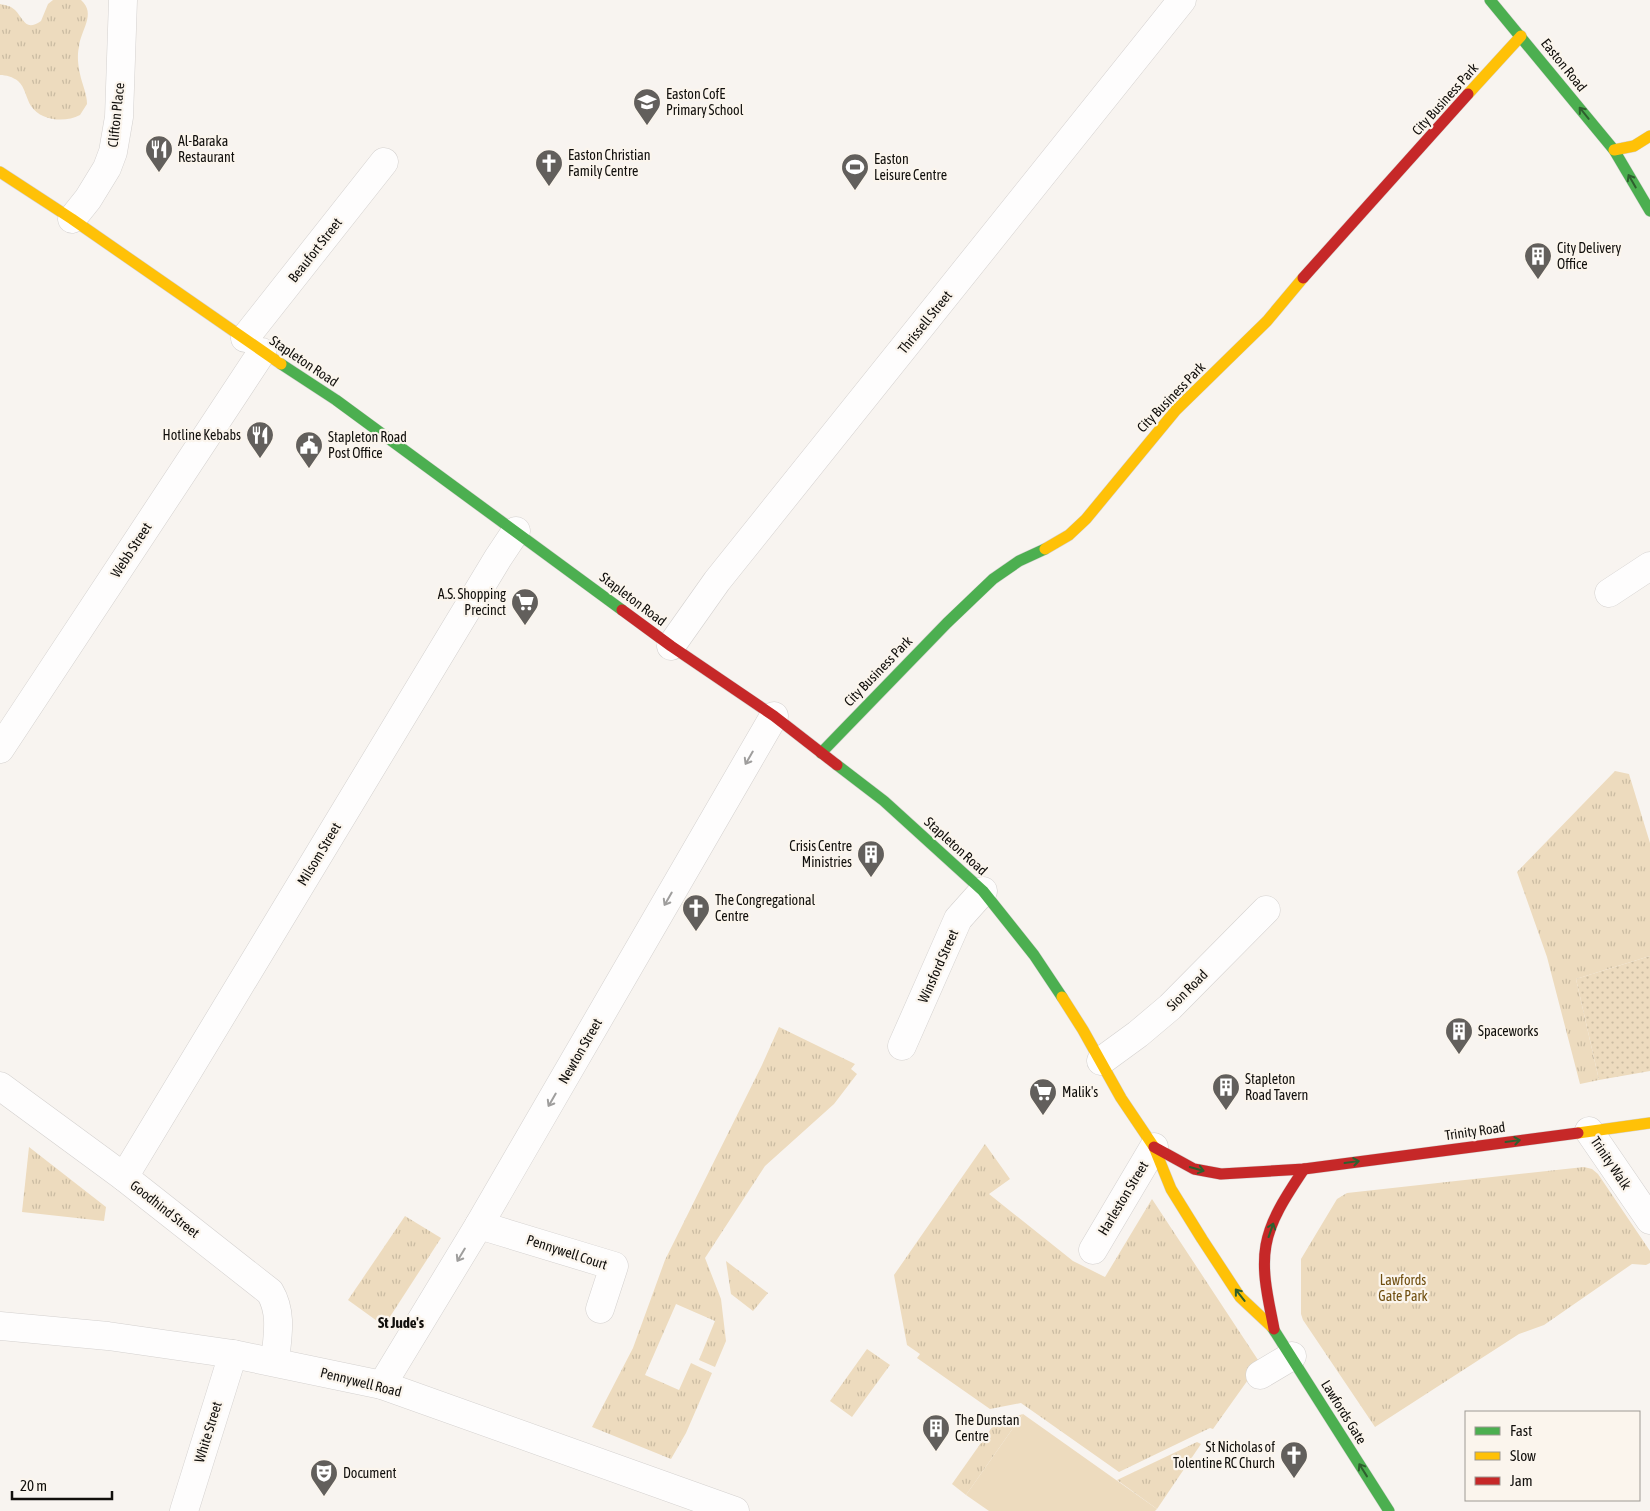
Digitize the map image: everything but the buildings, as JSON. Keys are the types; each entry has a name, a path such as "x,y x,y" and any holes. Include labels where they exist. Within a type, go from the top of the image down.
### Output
{"main road":[{"name":"Easton Road","path":"1490,0 1614,150 1650,211"},
{"name":"City Business Park","path":"822,753 947,623 993,579 1019,561 1054,545 1069,535 1086,519 1176,410 1267,321 1325,252 1521,36"},
{"path":"1614,150 1634,146 1650,136"},
{"name":"Stapleton Road","path":"3,180 72,219 336,400 670,646 774,716 884,801 983,891 1034,955 1083,1030 1121,1098 1154,1147 1171,1189 1202,1239 1240,1297 1274,1329"},
{"name":"Trinity Road","path":"1154,1147 1194,1169 1221,1174 1304,1169 1650,1123"},
{"path":"1274,1329 1266,1285 1265,1254 1270,1231 1280,1207 1304,1169"},
{"name":"Lawfords Gate","path":"1274,1329 1389,1511"}],"street":[{"name":"Clifton Place","path":"72,219 107,168 113,152 119,117 123,0"},
{"name":"Thrissell Street","path":"670,646 717,581 1182,0"},
{"name":"Beaufort Street","path":"254,345 384,162"},
{"name":"Webb Street","path":"0,749 245,376 254,345"},
{"name":"Milsom Street","path":"124,1177 516,531"},
{"path":"1609,593 1650,566"},
{"name":"Newton Street","path":"382,1385 479,1225 774,716"},
{"name":"Winsford Street","path":"902,1046 958,919 983,891"},
{"name":"Sion Road","path":"1101,1061 1138,1034 1170,1007 1266,910"},
{"name":"Goodhind Street","path":"0,1086 124,1177 270,1292 276,1302 279,1319 275,1362"},
{"name":"Trinity Walk","path":"1590,1131 1650,1220"},
{"name":"Harleston Street","path":"1093,1250 1154,1147"},
{"name":"Pennywell Court","path":"479,1225 614,1266 600,1309"},
{"name":"Pennywell Road","path":"0,1326 108,1336 233,1354 382,1385 736,1511"},
{"name":"White Street","path":"184,1511 233,1354"},
{"path":"1260,1375 1292,1356"}],"green space":[{"path":"53,0 81,0 86,5 88,11 78,50 79,71 87,104 80,115 61,120 47,118 35,111 18,81 9,76 0,75 0,4 13,9 25,23 31,25 41,21 48,4"},
{"path":"1615,771 1629,774 1650,843 1650,956 1576,979 1599,1080 1580,1084 1547,957 1517,872"},
{"path":"1650,956 1650,1071 1599,1080 1576,979"},
{"path":"779,1027 855,1064 851,1069 857,1074 834,1104 765,1166 705,1258 721,1299 726,1341 715,1367 699,1360 715,1321 676,1304 645,1375 679,1390 691,1363 712,1373 686,1433 671,1459 592,1427 633,1348 665,1260"},
{"path":"985,1144 1010,1179 989,1194 1073,1261 1105,1277 1152,1199 1260,1363 1213,1429 1210,1428 1119,1472 1021,1403 990,1409 917,1358 920,1354 907,1345 894,1275"},
{"path":"29,1147 106,1207 104,1221 22,1212"},
{"name":"Lawfords Gate Park","path":"1584,1167 1592,1169 1598,1174 1650,1251 1650,1263 1646,1265 1632,1264 1544,1325 1519,1334 1375,1427 1303,1320 1301,1314 1301,1259 1337,1199 1347,1193"},
{"path":"405,1216 441,1238 384,1326 348,1300"},
{"path":"726,1261 768,1293 753,1311 731,1294"},
{"path":"867,1349 890,1365 852,1417 830,1401"},
{"path":"1023,1414 966,1495 952,1484 995,1423"},
{"path":"1023,1414 1157,1509 1155,1511 989,1511 966,1495"},
{"path":"1197,1442 1201,1444 1157,1509 1117,1480"}],"traffic: fast":[{"path":"1490,0 1614,150 1650,211"},
{"path":"281,364 336,400 622,610"},
{"path":"821,753 947,623 993,579 1019,561 1045,549"},
{"path":"837,765 884,801 983,891 1034,955 1062,997"},
{"path":"1272,1327 1389,1511"}],"traffic: slow":[{"path":"1468,94 1521,36"},
{"path":"1614,150 1634,146 1650,136"},
{"path":"0,172 72,219 281,364"},
{"path":"1045,549 1069,535 1086,519 1176,410 1267,321 1303,278"},
{"path":"1062,997 1121,1098 1154,1147 1171,1189 1202,1239 1240,1297 1272,1327"},
{"path":"1578,1133 1650,1123"}],"traffic: jam":[{"path":"1303,278 1468,94"},
{"path":"622,610 671,646 774,716 837,765"},
{"path":"1154,1147 1194,1169 1221,1174 1304,1169 1578,1133"},
{"path":"1274,1329 1265,1277 1266,1245 1276,1215 1304,1169"}],"place":[{"name":"Easton CofE Primary School","path":"647,126"},
{"name":"Al-Baraka Restaurant","path":"159,173"},
{"name":"Easton Christian Family Centre","path":"549,187"},
{"name":"Easton Leisure Centre","path":"855,191"},
{"name":"City Delivery Office","path":"1538,280"},
{"name":"Hotline Kebabs","path":"260,459"},
{"name":"Stapleton Road Post Office","path":"309,469"},
{"name":"A.S. Shopping Precinct","path":"525,626"},
{"name":"Crisis Centre Ministries","path":"871,878"},
{"name":"The Congregational Centre","path":"696,932"},
{"name":"Spaceworks","path":"1459,1055"},
{"name":"Stapleton Road Tavern","path":"1226,1111"},
{"name":"Malik's","path":"1043,1116"},
{"name":"The Dunstan Centre","path":"936,1452"},
{"name":"St Nicholas of Tolentine RC Church","path":"1294,1479"},
{"name":"Document","path":"324,1497"}],"district":[{"name":"St Jude's","path":"401,1323"}]}
